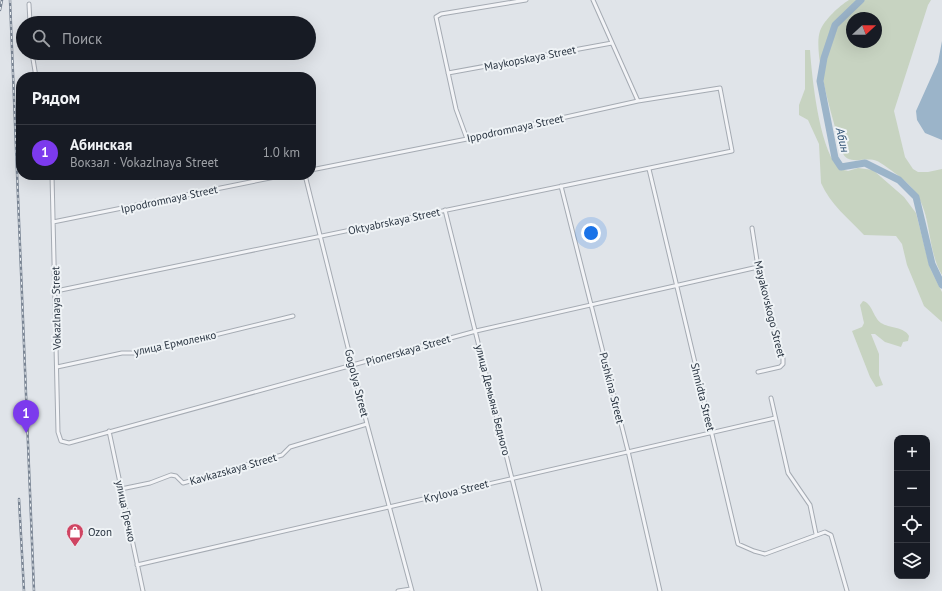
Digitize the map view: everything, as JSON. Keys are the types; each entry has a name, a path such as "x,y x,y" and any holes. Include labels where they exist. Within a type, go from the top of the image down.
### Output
{"street":[{"path":"467,139 456,109 436,16 526,0"},
{"path":"593,0 638,101"},
{"path":"29,4 30,16"},
{"name":"Maykopskaya Street","path":"448,73 612,43"},
{"path":"33,60 35,72"},
{"name":"Ippodromnaya Street","path":"316,169 467,139 638,101 720,88 732,151"},
{"name":"Oktyabrskaya Street","path":"56,291 732,151"},
{"name":"Shmidta Street","path":"649,169 738,544 765,554 816,534"},
{"name":"Vokazlnaya Street","path":"52,180 56,291 58,432 61,441"},
{"name":"Ippodromnaya Street","path":"53,222 260,180"},
{"name":"Gogolya Street","path":"306,180 322,236 367,424 412,590"},
{"name":"Pushkina Street","path":"561,186 628,451 660,591"},
{"name":"улица Демьяна Бедного","path":"445,210 540,591"},
{"name":"Mayakovskogo Street","path":"752,228 758,267 783,359 783,364 780,367 758,372"},
{"name":"Pionerskaya Street","path":"61,441 70,443 476,331 676,287 758,267"},
{"name":"улица Ермоленко","path":"57,367 122,353 141,353 293,316"},
{"path":"771,398 788,473 810,505 816,534 825,532 831,535 847,591"},
{"name":"Krylova Street","path":"137,565 628,451 712,434 776,418"},
{"name":"Kavkazskaya Street","path":"121,489 150,484 171,475 176,476 183,483 282,455 290,446 367,424"},
{"name":"улица Гречко","path":"109,432 143,591"},
{"path":"398,591 412,590"}],"green space":[{"path":"849,0 931,0 928,5 894,111 905,157 913,169 918,172 928,172 942,169 942,275 937,265 923,207 918,196 911,187 895,173 877,161 848,159 844,156 842,151 825,90 818,42 822,27 836,10"},
{"path":"805,50 810,50 815,93 825,143 837,166 840,169 848,171 858,168 873,170 904,197 916,213 930,268 942,292 942,322 924,306 907,265 902,244 896,236 864,235 840,211 825,191 821,183 819,144 808,120 799,115 799,105 805,89"},
{"path":"863,301 871,307 881,323 900,329 909,336 908,341 903,342 901,347 885,342 875,334 871,334 879,354 879,375 883,385 876,387 870,377 852,331 862,327 864,323 860,305"}],"water":[{"path":"942,41 942,140 925,133 917,120 916,111 938,62"}],"waterway":[{"name":"Абин","path":"861,0 835,25 824,58 820,81 835,158 841,167 865,163 899,180 916,197 932,264 942,285"}],"railway":[{"path":"0,10 2,0"},
{"path":"10,0 16,148"},
{"path":"17,180 34,591"},
{"path":"19,499 24,591"}],"place":[{"name":"Абинская","path":"26,433"},
{"name":"Ozon","path":"75,547"}]}
